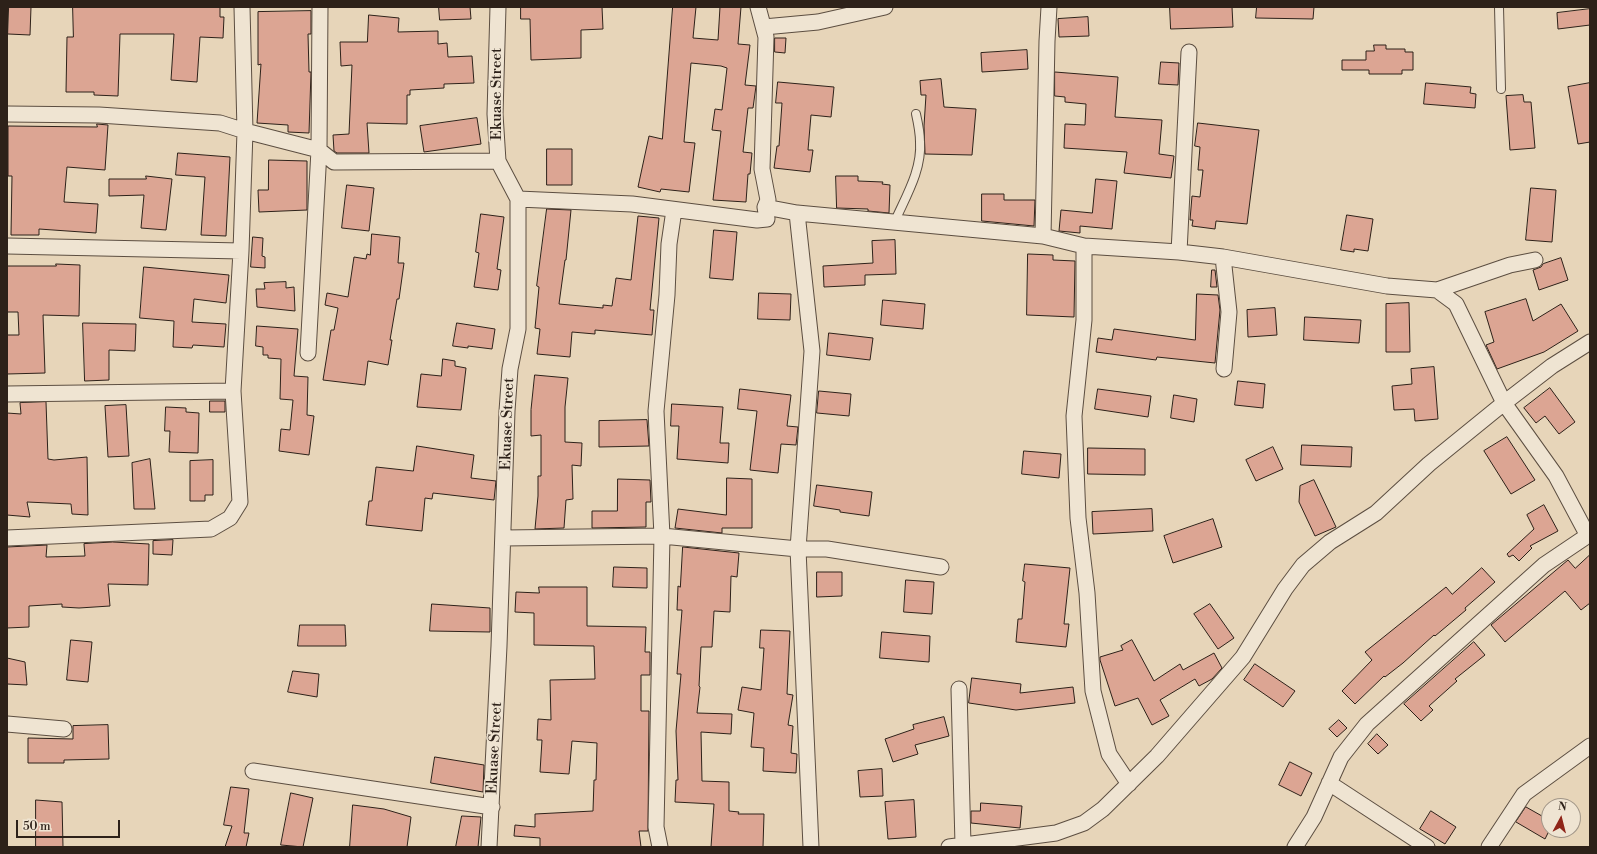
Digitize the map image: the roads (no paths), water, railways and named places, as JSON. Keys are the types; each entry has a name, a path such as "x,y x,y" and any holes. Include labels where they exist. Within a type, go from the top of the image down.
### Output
{"street":[{"path":"7,538 211,529 230,518 240,502 233,391 241,251 245,131 242,7"},
{"path":"308,353 320,150 320,7"},
{"name":"Ekuase Street","path":"489,847 504,538 507,411 510,369 518,329 518,199 498,161 495,114 498,7"},
{"path":"518,199 632,204 757,220 767,219 765,207 768,200 762,169 766,37 758,7"},
{"path":"764,27 818,22 885,7"},
{"path":"1043,236 1049,7"},
{"path":"1179,252 1189,52"},
{"path":"7,114 99,115 220,123 245,131 320,150 334,162 498,161"},
{"path":"765,207 797,213 1043,236 1084,246 1179,252 1223,257 1386,286 1437,290 1510,265 1535,260"},
{"path":"660,847 656,827 662,536 656,411 668,295 669,244 674,210"},
{"path":"797,213 812,351 798,549 811,847"},
{"path":"7,246 241,251"},
{"path":"1084,246 1084,320 1074,416 1078,518 1087,593 1093,691 1109,754 1129,784"},
{"path":"1223,257 1230,312 1224,369"},
{"path":"1295,847 1314,818 1341,756 1367,724 1544,565 1589,535 1556,476 1504,403 1456,304 1437,290"},
{"path":"959,688 956,846 1056,833 1084,823 1103,810 1157,756 1243,657 1285,589 1303,565 1330,542 1376,513 1429,464 1504,403 1552,366 1590,342"},
{"path":"7,394 233,391"},
{"path":"504,538 662,536 798,549 827,549 941,567"},
{"path":"7,724 64,729"},
{"path":"1489,847 1524,794 1590,746"},
{"path":"253,771 492,807"},
{"path":"1329,783 1427,847"}],"lane":[{"path":"1498,7 1501,89"},
{"path":"895,221 914,179 919,160 921,142 916,114"}]}
